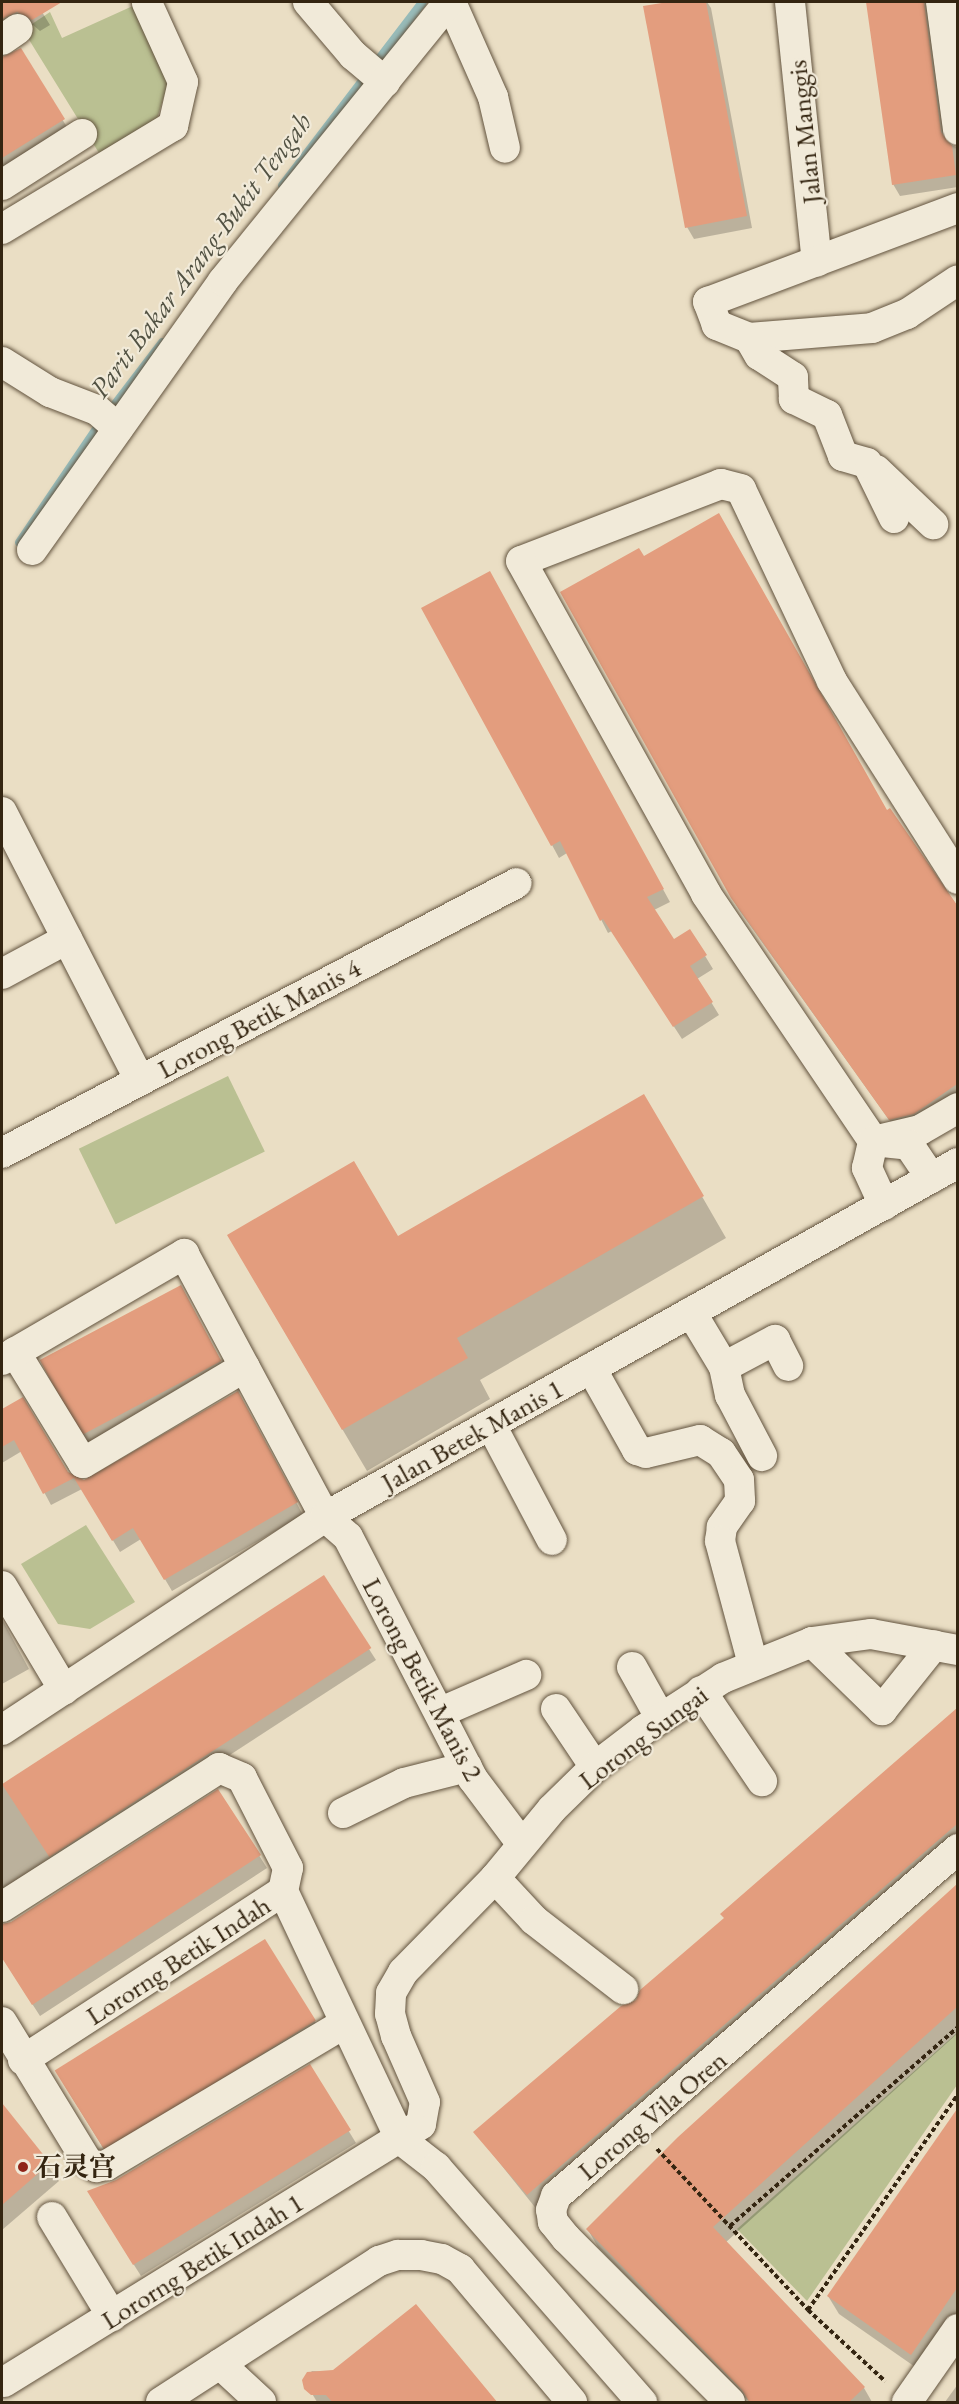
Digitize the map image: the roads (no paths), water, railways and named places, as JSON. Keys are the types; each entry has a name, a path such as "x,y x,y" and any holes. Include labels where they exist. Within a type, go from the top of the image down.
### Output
{"street":[{"path":"308,2 353,55 381,79"},
{"path":"32,550 108,419 223,281 381,79 450,2 493,98 505,147"},
{"name":"Jalan Manggis","path":"790,2 818,262"},
{"path":"941,2 957,130"},
{"path":"2,229 173,126 183,82 147,3"},
{"path":"2,185 82,134"},
{"path":"957,208 708,302 717,325 748,338 872,328 907,314 957,280"},
{"path":"748,338 759,355 793,377 794,399 826,415 843,456 867,463 933,524"},
{"path":"2,362 50,392 108,419"},
{"path":"867,463 894,518"},
{"path":"884,1204 867,1168 873,1141 706,894 521,561 721,484 741,489 832,681 957,879"},
{"path":"2,812 140,1081"},
{"name":"Lorong Betik Manis 4","path":"2,1153 517,883"},
{"path":"2,974 67,939"},
{"path":"873,1141 920,1130 957,1108"},
{"path":"873,1141 909,1145 931,1178"},
{"name":"Jalan Betek Manis 1","path":"2,1730 325,1517 957,1163"},
{"path":"245,1367 83,1463 8,1356 183,1254 245,1367 325,1517"},
{"path":"691,1312 724,1367 730,1395 762,1456"},
{"path":"724,1367 775,1340 788,1366"},
{"path":"591,1368 637,1450 646,1453 700,1440 721,1453 739,1480 740,1501 722,1527 720,1541 753,1664"},
{"path":"491,1425 552,1540"},
{"name":"Lorong Betik Manis 2","path":"325,1517 348,1537 441,1712 467,1767 521,1843"},
{"path":"2,1586 64,1690"},
{"name":"Lorong Sungai","path":"495,1878 521,1843 595,1767 660,1717 701,1691 753,1664 812,1642 871,1634 946,1648"},
{"path":"812,1642 882,1710 946,1648"},
{"path":"632,1666 660,1717"},
{"path":"441,1712 526,1675"},
{"path":"701,1691 762,1781"},
{"path":"556,1709 595,1767"},
{"path":"343,1813 404,1783 467,1767"},
{"path":"2,1907 219,1768 242,1778 288,1868 283,1891"},
{"name":"Lorong Vila Oren","path":"730,2403 553,2222 551,2210 556,2196 638,2128 957,1849"},
{"path":"495,1878 534,1920 623,1989"},
{"name":"Lororng Betik Indah 1","path":"7,2387 112,2316 421,2124 425,2102 396,2036 390,2014 391,1994 403,1971 495,1878"},
{"name":"Lororng Betik Indah","path":"23,2060 283,1891 400,2139"},
{"path":"2,2022 23,2060 87,2161 96,2167 107,2165 345,2023"},
{"path":"400,2139 436,2167 642,2403"},
{"path":"52,2217 112,2316"},
{"path":"160,2403 379,2262 398,2255 421,2254 442,2259 460,2269 572,2403"},
{"path":"907,2402 957,2329"},
{"path":"220,2364 261,2403"}],"waterway":[{"name":"Parit Bakar Arang-Bukit Tengah","path":"282,185 422,2"},
{"name":"Parit Bakar Arang-Bukit Tengah","path":"19,542 97,427 162,342"}],"place":[{"name":"石灵宫","path":"23,2167"}]}
